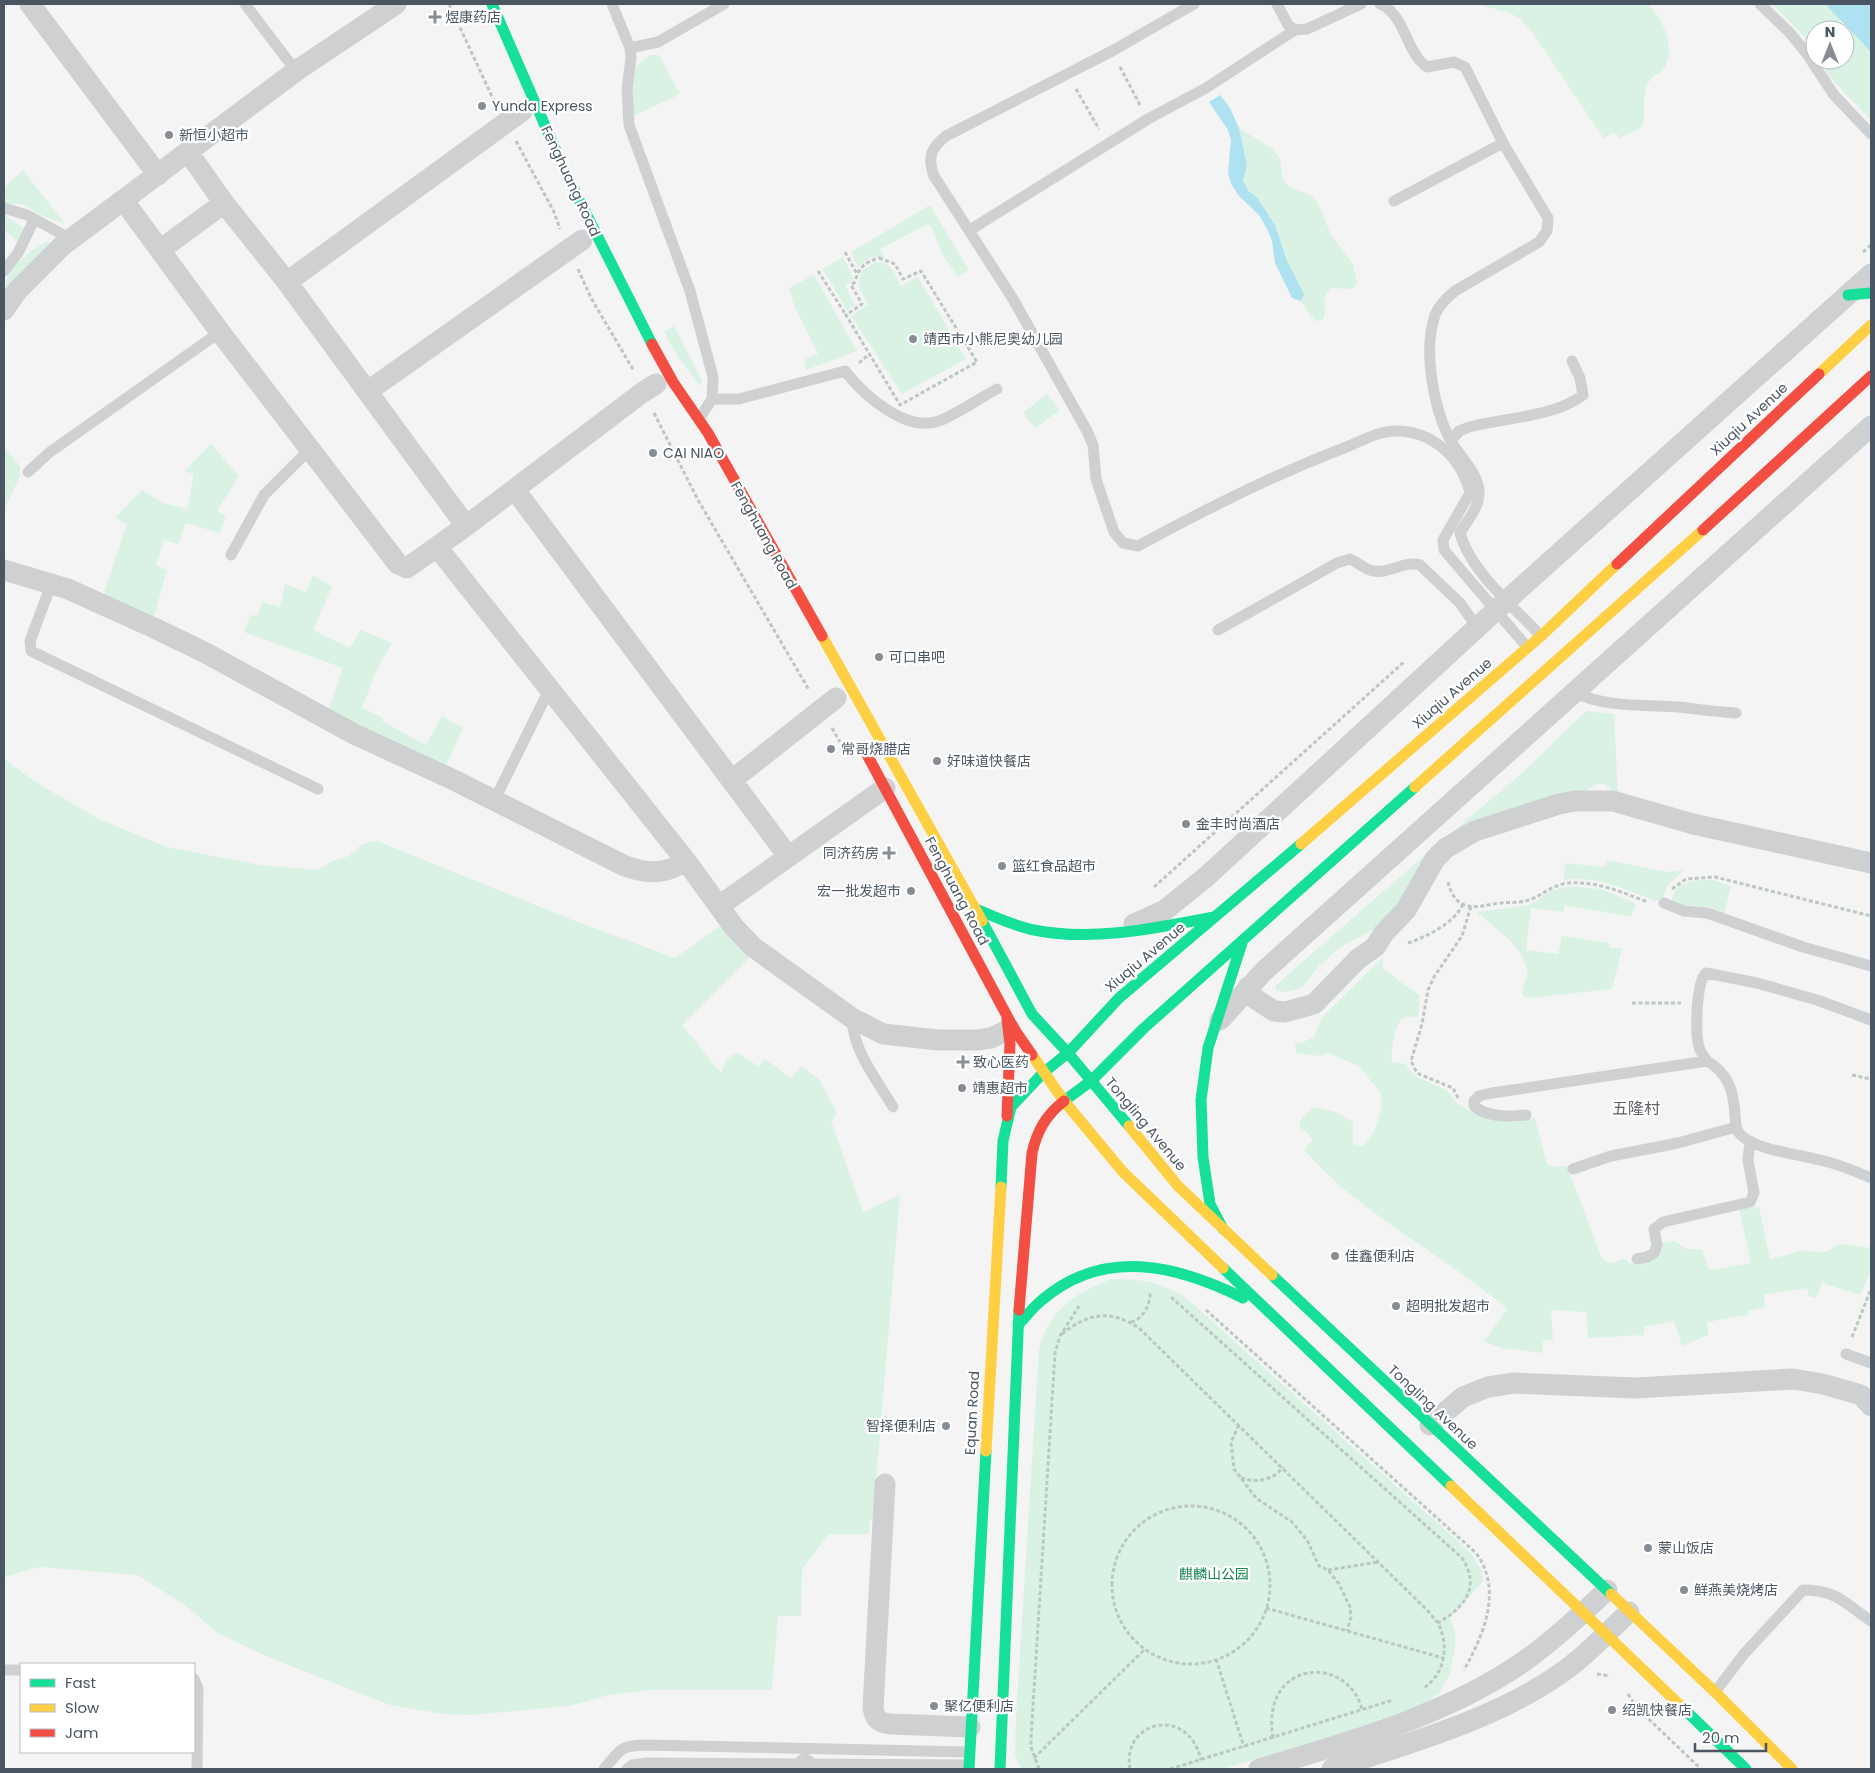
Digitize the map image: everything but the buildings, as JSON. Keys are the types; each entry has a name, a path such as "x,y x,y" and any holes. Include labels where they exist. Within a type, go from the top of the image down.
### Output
{"main road":[{"name":"Fenghuang Road","path":"492,4 567,176 648,337 673,382 699,420 976,909 1032,1014 1068,1053"},
{"path":"1848,295 1871,293"},
{"name":"Xiuqiu Avenue","path":"1043,1073 1068,1053 1119,998 1218,916 1541,636 1871,326"},
{"path":"1000,1769 1018,1326 1032,1144 1046,1116 1091,1081 1123,1048 1529,683 1799,444 1871,376"},
{"name":"Fenghuang Road","path":"859,740 1007,1021 1043,1073"},
{"path":"976,909 1009,923 1036,930 1067,934 1156,928 1218,916"},
{"path":"1223,1229 1210,1204 1201,1130 1204,1072 1216,1024 1242,943"},
{"path":"1005,1125 1009,1091 1007,1021"},
{"name":"Tongling Avenue","path":"1068,1053 1178,1186 1715,1692 1792,1769"},
{"path":"1043,1073 1123,1172 1746,1769"},
{"name":"Equan Road","path":"969,1767 991,1336 1005,1125 1011,1106 1043,1073"},
{"path":"1018,1326 1038,1305 1066,1283 1100,1267 1134,1264 1192,1276 1236,1294 1276,1318"}],"street":[{"path":"30,4 158,175"},
{"path":"4,310 17,291 67,242 124,202 296,71 388,6"},
{"path":"287,282 522,111"},
{"path":"188,152 224,204 287,282 466,526"},
{"path":"124,202 220,332 398,564 407,568 656,384"},
{"path":"160,250 224,204"},
{"path":"368,391 582,240"},
{"path":"1116,930 1165,910 1206,877 1477,627 1871,274"},
{"path":"1216,1024 1248,987 1871,426"},
{"path":"515,490 788,856"},
{"path":"437,547 753,947 852,1018 883,1034 938,1040 977,1040 991,1038 1007,1021"},
{"path":"4,570 76,593 204,652 354,734 495,800 639,871 660,873 686,861"},
{"path":"732,780 836,699"},
{"path":"719,906 885,788"},
{"path":"1248,987 1254,998 1274,1011 1285,1012 1302,1009 1314,1004 1358,959 1375,946 1384,933 1406,910 1435,859 1442,852 1475,831 1526,814 1575,801 1613,801 1693,824 1871,863"},
{"path":"1430,1425 1463,1397 1488,1387 1507,1384 1636,1388 1793,1379 1849,1391 1861,1395 1870,1403"},
{"path":"885,1484 873,1708 875,1716 882,1723 890,1724 970,1726"},
{"path":"1259,1769 1425,1714 1466,1696 1523,1662 1584,1612 1607,1590"},
{"path":"1332,1769 1503,1708 1563,1672 1629,1612"}],"lane":[{"path":"245,4 296,71"},
{"path":"612,4 630,48 631,58 627,90 629,125 680,262 702,330 713,377 712,399 699,420"},
{"path":"630,48 658,42 724,4"},
{"path":"1194,4 1112,50 946,136 934,145 930,164 934,176 1013,299 1087,431 1093,445 1096,479 1114,532 1123,543 1138,546 1295,466 1373,435 1393,431 1407,432 1427,437 1442,445 1467,483 1470,493 1443,540 1444,550 1502,605 1541,636"},
{"path":"1277,4 1288,25 1295,30"},
{"path":"970,230 1148,118 1206,88 1295,30 1307,29 1361,4"},
{"path":"1380,4 1385,6 1397,20 1418,61 1427,67 1454,62 1465,67 1503,143 1548,218 1547,231 1539,242 1455,291 1444,300 1436,314 1431,333 1433,389 1439,417 1477,481 1479,494 1475,508 1460,532 1463,543 1487,579 1527,647"},
{"path":"1760,4 1790,33 1807,54 1834,94 1871,134"},
{"path":"1394,202 1503,143"},
{"path":"4,210 27,215 67,242"},
{"path":"4,210 67,242"},
{"path":"4,271 18,253 32,224"},
{"path":"28,472 50,452 220,332"},
{"path":"1451,440 1459,432 1469,427 1554,410 1574,402 1583,395 1583,387 1572,361"},
{"path":"712,399 739,399 845,370 854,383 885,409 906,419 921,422 938,421 997,389"},
{"path":"231,554 264,495 310,449"},
{"path":"1218,630 1337,563 1350,559 1372,572 1382,572 1414,563 1420,565 1460,602 1477,627"},
{"path":"51,585 30,641 31,651 318,789"},
{"path":"495,800 550,688"},
{"path":"1575,692 1587,698 1635,706 1679,707 1736,713"},
{"path":"1664,903 1684,911 1707,913 1803,947 1871,966"},
{"path":"1871,1020 1817,1000 1713,973 1706,973 1702,977 1698,1006 1699,1048 1707,1060 1718,1068 1727,1079 1733,1094 1738,1132 1750,1141 1828,1162 1871,1178"},
{"path":"852,1018 852,1029 859,1048 893,1107"},
{"path":"1526,1115 1495,1114 1479,1110 1474,1106 1474,1101 1479,1096 1492,1093 1707,1060"},
{"path":"1573,1169 1611,1156 1678,1143 1736,1127"},
{"path":"1637,1259 1647,1258 1654,1253 1657,1244 1654,1229 1663,1222 1750,1202 1754,1193 1748,1160 1750,1141"},
{"path":"1846,1354 1871,1364"},
{"path":"1715,1692 1744,1654 1803,1590 1831,1592 1844,1599 1871,1621"},
{"path":"4,1670 20,1670"},
{"path":"195,1681 198,1688 197,1769"},
{"path":"604,1769 619,1750 631,1746 645,1745 969,1752"},
{"path":"627,1769 632,1765 647,1763 805,1767 969,1767"}],"path":[{"path":"1112,50 1148,118"},
{"path":"1067,73 1108,143"},
{"path":"845,252 857,274"},
{"path":"818,272 900,405 977,362 921,271 903,278 895,264 879,258 866,263 857,274 855,282 851,285 862,304 846,315"},
{"path":"1153,888 1407,658"},
{"path":"1442,852 1450,887 1454,895 1463,904 1471,906 1486,907 1526,901 1559,884 1577,883 1592,883 1652,904 1661,905 1678,883 1694,878 1715,877 1871,916"},
{"path":"1375,946 1395,946 1415,941 1451,919 1463,904"},
{"path":"1471,906 1462,936 1434,977 1428,990 1422,1024 1411,1060 1417,1073 1453,1088 1462,1101 1474,1106"},
{"path":"1632,1003 1674,1002 1698,1006"},
{"path":"1852,1075 1871,1079"},
{"path":"1130,1322 1141,1316 1148,1306 1151,1294 1149,1286 1155,1288"},
{"path":"1168,1295 1462,1558 1471,1574 1471,1588 1455,1609 1438,1623"},
{"path":"1039,1769 1031,1746 1031,1730 1055,1353 1060,1336 1084,1300"},
{"path":"1200,1305 1476,1553 1484,1563 1489,1586 1489,1611 1479,1642 1461,1675"},
{"path":"1060,1336 1076,1322 1087,1318 1111,1316 1130,1322 1139,1328 1283,1467 1438,1623 1446,1645 1443,1658 1435,1679 1420,1691"},
{"path":"1239,1425 1232,1437 1230,1449 1234,1469 1256,1498 1292,1522 1305,1537 1319,1566 1328,1570 1379,1562"},
{"path":"1240,1478 1252,1481 1269,1478 1277,1474 1283,1467"},
{"path":"1203,1507 1216,1510 1241,1524 1251,1534 1265,1558 1270,1585 1266,1608 1259,1625 1251,1636 1235,1650 1203,1663 1174,1662 1145,1649 1127,1632 1115,1606 1112,1578 1118,1557 1127,1538 1148,1519 1161,1512 1175,1508 1203,1507"},
{"path":"1328,1570 1348,1602 1351,1617 1347,1631"},
{"path":"1266,1608 1443,1658"},
{"path":"1034,1758 1145,1649"},
{"path":"1216,1659 1244,1747"},
{"path":"1273,1738 1271,1723 1274,1699 1291,1678 1321,1673 1341,1679 1354,1689 1362,1710"},
{"path":"1594,1675 1602,1673 1615,1678"},
{"path":"1627,1692 1637,1708 1701,1769"},
{"path":"1170,1769 1396,1699"},
{"path":"1130,1769 1128,1761 1134,1742 1144,1731 1157,1726 1176,1726 1187,1732 1196,1745 1201,1760"}],"green space":[{"path":"1477,4 1648,4 1663,25 1669,51 1665,67 1649,81 1646,88 1643,126 1619,139 1618,135 1612,133 1604,139 1533,33 1520,19 1510,13"},
{"path":"1772,4 1827,4 1842,20 1805,20 1805,39"},
{"path":"1855,34 1871,52 1871,120 1829,76 1826,70 1855,70"},
{"path":"651,55 659,55 680,94 631,117 630,89 633,73 643,60"},
{"path":"1239,128 1273,149 1280,159 1283,180 1290,187 1311,195 1319,205 1330,233 1353,264 1357,283 1352,289 1332,288 1328,292 1325,300 1323,320 1316,321 1301,301 1304,294 1287,261 1275,225 1256,196 1248,191 1243,179 1247,165"},
{"path":"23,170 65,224 43,216 23,204 4,204 4,188"},
{"path":"930,205 969,270 958,277 942,254 931,226 926,225 880,249 884,257 871,257 858,267 851,252"},
{"path":"4,215 23,227 24,236 17,241 4,230"},
{"path":"47,241 52,245 4,296 5,286 12,270 24,257"},
{"path":"843,257 854,279 845,285 855,305 847,310 823,269"},
{"path":"874,262 889,265 901,286 918,277 966,359 902,394 851,316 868,305 858,286 861,272"},
{"path":"814,275 857,351 806,370 804,360 818,354 794,305 789,288"},
{"path":"674,326 702,381 700,386 678,357 664,332"},
{"path":"1047,394 1060,410 1035,428 1023,413"},
{"path":"211,444 239,476 217,511 226,516 220,533 186,523 178,544 164,540 156,565 167,570 153,620 102,599 127,524 115,518 142,490 163,503 187,509 194,474 184,471"},
{"path":"4,447 20,466 20,476 4,510"},
{"path":"313,575 332,587 313,630 350,648 361,630 392,643 376,671 362,708 383,718 382,721 426,745 442,716 463,728 444,770 327,715 343,668 244,632 250,615 257,616 262,602 280,607 285,584 306,592"},
{"path":"1586,711 1614,714 1618,797 1605,784 1598,784 1587,790 1535,803 1418,877 1379,927 1340,947 1319,966 1303,987 1292,991 1282,992 1276,990 1276,985 1520,775"},
{"path":"4,759 37,783 99,819 167,847 260,865 318,870 332,861 349,856 362,844 377,841 575,921 675,958 720,926 751,956 682,1025 721,1073 726,1060 736,1052 758,1066 765,1059 791,1078 801,1066 819,1079 837,1113 831,1121 863,1212 900,1195 873,1517 870,1521 869,1534 829,1534 802,1569 801,1616 778,1616 772,1690 651,1690 609,1695 569,1706 471,1715 443,1714 390,1705 268,1657 218,1633 182,1603 137,1575 39,1567 4,1577"},
{"path":"1606,860 1668,872 1684,870 1667,887 1663,898 1656,901 1611,884 1588,880 1564,880 1565,863 1604,867"},
{"path":"1713,880 1731,886 1724,914 1712,908 1672,903 1673,895 1680,886 1693,881"},
{"path":"1568,886 1601,889 1636,904 1631,917 1565,905 1563,912 1531,908 1526,950 1558,954 1562,936 1609,943 1609,947 1622,949 1612,989 1529,998 1523,996 1522,992 1527,977 1524,960 1513,944 1477,912 1529,905 1551,891"},
{"path":"1383,957 1383,969 1420,996 1418,1017 1404,1018 1399,1022 1392,1046 1392,1062 1406,1064 1417,1077 1444,1089 1458,1103 1476,1114 1507,1121 1535,1118 1547,1164 1552,1167 1567,1166 1602,1259 1610,1263 1626,1259 1629,1263 1636,1265 1646,1264 1654,1258 1663,1243 1675,1241 1686,1249 1702,1249 1709,1270 1751,1263 1739,1208 1759,1207 1770,1259 1802,1251 1826,1252 1840,1244 1871,1248 1871,1270 1860,1295 1822,1283 1816,1298 1809,1296 1807,1288 1764,1295 1765,1307 1748,1311 1748,1315 1707,1322 1708,1335 1682,1346 1674,1321 1644,1327 1644,1335 1588,1338 1586,1312 1551,1310 1553,1340 1543,1341 1542,1353 1502,1348 1484,1342 1507,1309 1342,1188 1304,1150 1313,1139 1299,1126 1302,1118 1313,1107 1336,1112 1353,1122 1353,1144 1363,1146 1375,1130 1381,1110 1381,1094 1361,1068 1328,1053 1320,1056 1296,1053 1295,1043 1301,1043 1314,1037 1320,1021 1326,1013"},
{"name":"麒麟山公园","path":"1111,1279 1148,1282 1165,1287 1184,1296 1470,1552 1482,1571 1483,1581 1450,1618 1455,1631 1455,1647 1450,1674 1439,1693 1422,1705 1330,1737 1222,1769 1021,1769 1015,1755 1016,1716 1039,1349 1049,1324 1066,1305 1087,1290"}],"water":[{"path":"1827,4 1871,4 1871,52 1855,35 1855,20 1840,20"},
{"path":"1220,95 1230,108 1239,128 1247,165 1243,180 1248,191 1256,196 1275,225 1287,261 1304,294 1301,301 1292,298 1275,263 1272,241 1259,215 1239,196 1231,184 1228,173 1231,140 1228,130 1209,102"}],"traffic: fast":[{"path":"492,4 567,176 652,344"},
{"path":"1848,295 1871,293"},
{"path":"1064,1101 1091,1081 1144,1028 1415,787"},
{"path":"1043,1073 1068,1053 1119,998 1301,844"},
{"path":"976,909 1034,930 1079,935 1147,929 1214,917"},
{"path":"982,921 1032,1014 1068,1053 1129,1126"},
{"path":"1223,1229 1210,1204 1203,1157 1201,1100 1208,1048 1242,943"},
{"path":"1001,1187 1003,1141 1011,1107 1043,1073"},
{"path":"1018,1325 1039,1303 1066,1283 1090,1273 1115,1267 1167,1270 1218,1286 1243,1298"},
{"path":"1223,1268 1451,1486"},
{"path":"1272,1275 1611,1594"},
{"path":"1000,1769 1019,1310"},
{"path":"969,1769 986,1451"},
{"path":"1684,1709 1746,1769"}],"traffic: slow":[{"path":"1819,374 1871,325"},
{"path":"1415,787 1703,530"},
{"path":"1301,844 1541,636 1617,564"},
{"path":"822,636 982,921"},
{"path":"1032,1055 1064,1101 1123,1172 1223,1268"},
{"path":"1129,1126 1178,1186 1272,1275"},
{"path":"986,1451 1001,1187"},
{"path":"1451,1486 1684,1709"},
{"path":"1611,1594 1715,1692 1792,1769"}],"traffic: jam":[{"path":"652,344 673,382 708,433 822,636"},
{"path":"1617,564 1819,374"},
{"path":"1703,530 1871,376"},
{"path":"864,749 1014,1029 1032,1055"},
{"path":"1007,1019 1010,1044 1007,1116"},
{"path":"1019,1310 1032,1153 1043,1124 1064,1101"}],"place":[{"name":"煜康药店","path":"435,17"},
{"name":"Yunda Express","path":"482,106"},
{"name":"新恒小超市","path":"169,135"},
{"name":"靖西市小熊尼奥幼儿园","path":"913,339"},
{"name":"CAI NIAO","path":"653,453"},
{"name":"可口串吧","path":"879,657"},
{"name":"常哥烧腊店","path":"831,749"},
{"name":"好味道快餐店","path":"937,761"},
{"name":"金丰时尚酒店","path":"1186,824"},
{"name":"同济药房","path":"889,853"},
{"name":"篮红食品超市","path":"1002,866"},
{"name":"宏一批发超市","path":"911,891"},
{"name":"致心医药","path":"963,1062"},
{"name":"靖惠超市","path":"962,1088"},
{"name":"佳鑫便利店","path":"1335,1256"},
{"name":"超明批发超市","path":"1396,1306"},
{"name":"智择便利店","path":"946,1426"},
{"name":"蒙山饭店","path":"1648,1548"},
{"name":"鲜燕美烧烤店","path":"1684,1590"},
{"name":"聚亿便利店","path":"934,1706"},
{"name":"绍凯快餐店","path":"1612,1710"}],"district":[{"name":"五隆村","path":"1636,1108"}]}
